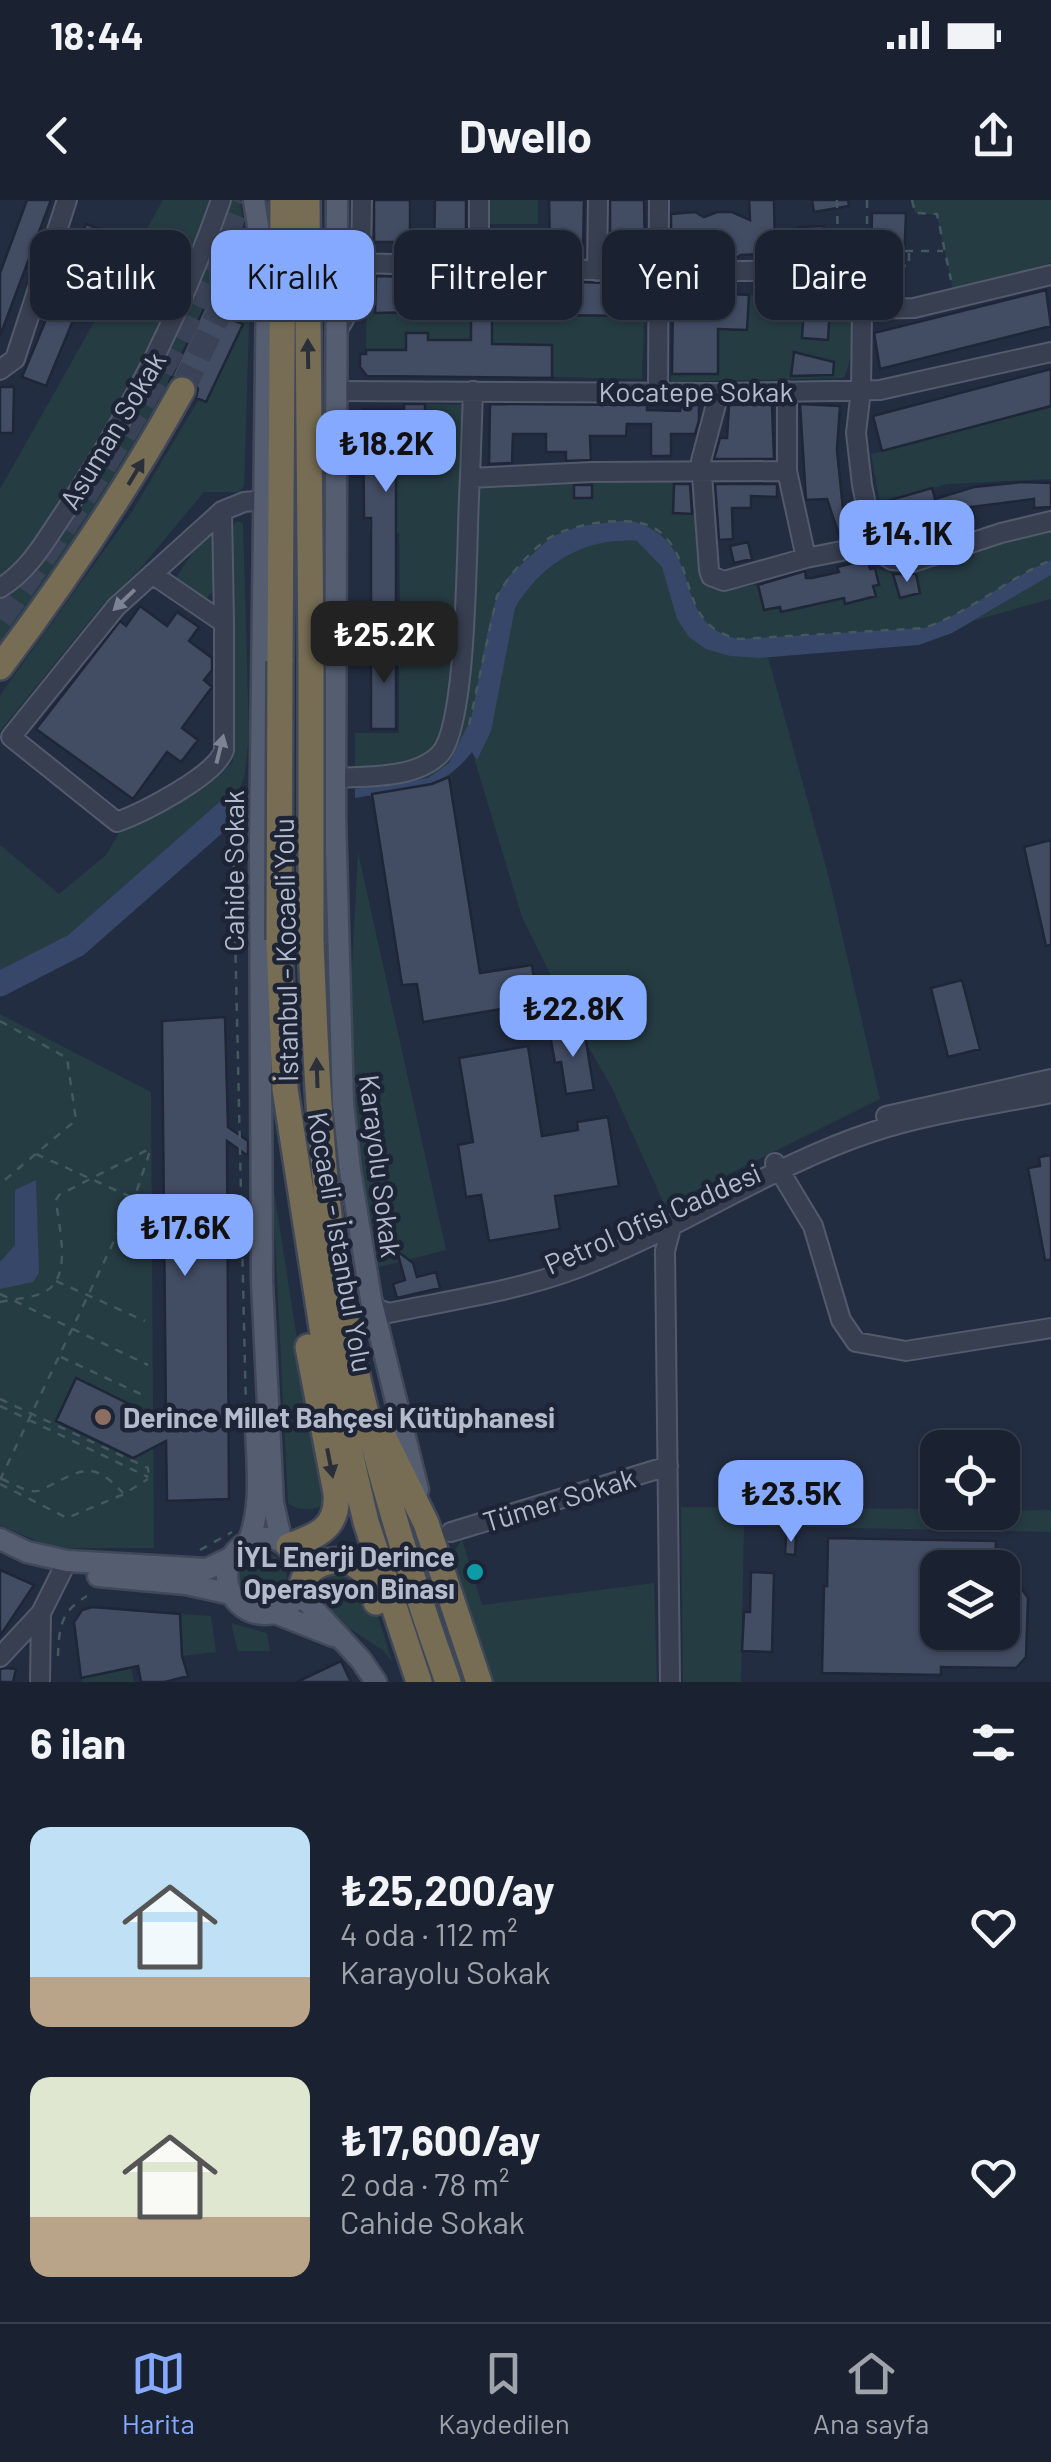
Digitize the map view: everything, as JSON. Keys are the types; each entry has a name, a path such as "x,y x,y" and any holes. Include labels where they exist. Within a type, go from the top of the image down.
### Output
{"highway":[{"path":"269,200 274,230"},
{"name":"Kocaeli - İstanbul Yolu","path":"283,200 283,230"},
{"name":"İstanbul - Kocaeli Yolu","path":"307,200 311,942 318,1090 332,1240 364,1401 402,1546 448,1682"},
{"name":"Kocaeli - İstanbul Yolu","path":"284,320 279,940 285,1089 324,1340 366,1522 418,1682"},
{"path":"0,666 92,540 182,390"},
{"path":"285,1089 288,1222 337,1503 326,1529 317,1536 286,1544"},
{"path":"364,1401 426,1523 479,1682"},
{"path":"426,1523 451,1532 439,1559"},
{"path":"301,1587 316,1565 331,1561 347,1563 364,1572 406,1682"}],"main road":[{"name":"Cahide Sokak","path":"246,200 256,290 262,1282 273,1503 286,1544"},
{"name":"Cahide Sokak","path":"254,200 267,282 259,507"},
{"name":"Karayolu Sokak","path":"337,200 338,390 329,810 343,1104 372,1300 426,1523"},
{"path":"261,818 329,810"},
{"name":"Cahide Sokak","path":"244,1534 256,1524 258,1504 254,1282 261,818"},
{"path":"231,1594 230,1558 244,1534 286,1544 298,1556 301,1587 376,1682"},
{"path":"0,1539 64,1566 207,1569 230,1558"},
{"path":"0,1552 22,1562 186,1584 231,1594 250,1611 275,1613 341,1639"},
{"path":"275,1613 292,1604 301,1587"}],"street":[{"path":"0,370 15,358 66,200"},
{"name":"Asuman Sokak","path":"0,588 30,564 130,404 164,342 222,200"},
{"path":"361,230 362,200"},
{"path":"479,200 479,230"},
{"path":"597,271 598,200"},
{"path":"660,200 660,230"},
{"path":"582,270 602,271"},
{"path":"903,308 954,300 1051,275"},
{"path":"336,332 342,320"},
{"path":"658,392 659,320"},
{"path":"862,320 862,390 856,433 875,549"},
{"name":"Kocatepe Sokak","path":"338,390 887,389 1051,352"},
{"path":"329,810 391,774 421,766 441,753 459,696 474,392"},
{"path":"719,392 703,449 701,472 712,576 724,581 856,548 875,549 892,560 913,562 1051,522"},
{"path":"787,392 787,471 806,558"},
{"path":"470,478 592,472 787,471"},
{"path":"222,510 222,758 209,772 117,822 11,737 116,607 222,510 259,507"},
{"path":"152,574 224,623"},
{"name":"Petrol Ofisi Caddesi","path":"389,1313 536,1282 687,1214 832,1135 885,1116 1051,1079"},
{"name":"Petrol Ofisi Caddesi","path":"777,1167 907,1122 1051,1093"},
{"path":"777,1167 812,1226 842,1320 856,1342 906,1351 1051,1328"},
{"path":"670,1682 666,1265 669,1228 687,1214"},
{"path":"666,1265 687,1214"},
{"name":"Petrol Ofisi Caddesi","path":"644,1239 669,1228"},
{"path":"618,1245 644,1239 658,1245 666,1265"},
{"path":"618,1245 655,1251 662,1255 666,1265"},
{"name":"Petrol Ofisi Caddesi","path":"372,1300 387,1304 533,1272 618,1245"},
{"path":"372,1300 376,1310 389,1313 383,1324 382,1345"},
{"name":"Tümer Sokak","path":"451,1532 668,1466"},
{"path":"0,1657 41,1613 64,1566"},
{"path":"28,1682 46,1670 41,1613"}],"path":[{"path":"836,200 837,230"},
{"path":"868,200 867,265 909,266 907,250 944,250"},
{"path":"912,200 915,213 937,214 954,300"},
{"path":"468,729 497,596 508,577 551,537 580,526 629,520 660,532 680,560 698,614 717,631 739,639 924,628 942,622 1005,582 1051,560"},
{"path":"246,1417 233,843 242,799 261,818"},
{"path":"0,1021 67,1058 76,1120 0,1184"},
{"path":"0,1302 44,1292 56,1281 61,1262 58,1195 151,1148 134,1199 0,1481"},
{"path":"36,1154 134,1199"},
{"path":"56,1281 145,1320"},
{"path":"0,1294 148,1365"},
{"path":"59,1356 147,1397"},
{"path":"0,1399 148,1468 150,1478"},
{"path":"0,1406 150,1478"},
{"path":"0,1481 41,1490 81,1470 94,1470 106,1474 124,1494"},
{"path":"0,1481 67,1518 124,1494 150,1478"},
{"path":"196,1551 244,1534"},
{"path":"46,1670 64,1614 87,1596"}],"green space":[{"path":"163,200 240,200 243,230 211,230 211,294 168,383 173,386 142,445 0,650 0,489 95,320 191,320 191,230 146,230"},
{"path":"489,200 538,200 538,224 488,224"},
{"path":"912,200 1051,200 1051,263 953,290 937,215 915,213"},
{"path":"374,276 375,312 394,312 394,320 582,320 584,283 602,283 602,320 644,320 642,379 552,377 552,346 502,344 492,376 491,331 471,376 437,375 428,379 428,334 406,334 406,378 387,376 386,350 366,350 366,320 374,320"},
{"path":"749,295 755,295 755,320 849,320 850,356 844,378 671,382 671,327 746,330"},
{"path":"249,320 244,486 239,492 204,492 139,570 104,603 0,731 0,695 131,513 199,399 206,402 243,325 235,321"},
{"path":"425,404 473,405 470,486 574,483 574,498 592,497 592,483 674,479 673,513 696,514 708,582 721,589 758,585 764,610 780,607 782,612 811,605 815,593 811,577 822,576 846,604 875,597 873,586 879,584 875,568 893,574 900,598 919,593 914,569 1051,529 1051,569 943,631 768,648 829,878 880,1099 665,1206 612,1088 522,917 472,751 449,777 355,798 355,733 399,733 399,639 369,638 369,623 400,623 399,533 369,533 369,520 397,519 397,443 425,443"},
{"path":"1051,407 1051,479 948,484 880,503 871,454"},
{"path":"237,521 243,523 249,734 245,774 234,806 73,944 0,984 0,845 59,894 106,855 124,825 215,779 233,762 231,527"},
{"path":"212,525 214,590 205,600 175,579"},
{"path":"1051,575 1051,599 976,620 952,633"},
{"path":"358,852 446,1250 379,1267 358,1145 350,1005"},
{"path":"0,1014 151,1092 154,1548 67,1548 41,1543 0,1525"},
{"path":"272,1178 307,1403 326,1495 320,1507 311,1509 299,1509 288,1503"},
{"path":"681,1507 920,1509 920,1529 744,1526 741,1682 683,1682"},
{"path":"1051,1510 1051,1532 949,1530 1020,1530 1020,1511"},
{"path":"462,1539 482,1605 654,1583 657,1682 492,1682 450,1558"},
{"path":"263,1553 280,1560 287,1577 280,1594 263,1601 246,1594 239,1577 246,1560"},
{"path":"332,1574 358,1583 367,1594 393,1663 383,1650 325,1613 320,1592"},
{"path":"180,1614 211,1616 216,1652 182,1656"},
{"path":"231,1623 267,1633 270,1651 238,1651"},
{"path":"131,1667 134,1682 82,1682 81,1678"}],"water":[{"path":"629,520 654,531 670,545 702,617 716,630 739,639 924,628 957,614 1051,560 1051,575 952,633 919,645 760,658 706,649 689,637 677,619 662,567 637,541 582,549 551,566 515,608 491,731 477,760 472,752 448,775 434,782 355,798 355,789 428,778 449,763 471,719 489,624 497,596 508,577 551,537 580,526"},
{"path":"36,1180 39,1273 33,1282 0,1289 0,1262 15,1245 15,1190"}],"building":[{"path":"27,200 51,200 40,230 30,230 30,256 0,336 0,273"},
{"path":"374,200 410,200 410,230 394,230 394,242 374,242"},
{"path":"435,200 466,200 466,230 434,230"},
{"path":"549,200 584,200 583,253 582,230 550,230"},
{"path":"610,200 644,200 645,230 610,230"},
{"path":"749,200 774,200 775,230 755,230 755,254 735,258 735,230 671,230 671,214 695,212 704,217 732,212 750,220"},
{"path":"812,200 848,200 849,206 814,212"},
{"path":"872,213 906,213 904,263 903,230 872,230"},
{"path":"824,226 824,230 799,230"},
{"path":"376,276 394,277 394,313 375,313"},
{"path":"582,282 602,283 602,316 582,315"},
{"path":"1046,290 1051,326 880,369 874,333"},
{"path":"211,294 211,320 235,320 243,324 206,402 196,398 198,389 191,376 181,374 170,380"},
{"path":"735,294 749,295 747,330 718,329 718,374 672,374 673,320 735,320"},
{"path":"46,320 73,320 46,386 22,377"},
{"path":"471,320 492,320 492,344 552,345 552,378 367,376 360,367 360,354 366,354 366,350 406,350 406,333 428,333 428,340 471,340"},
{"path":"803,320 829,320 828,340 802,338"},
{"path":"794,352 834,362 833,375 791,376"},
{"path":"1051,369 1051,406 882,451 873,416"},
{"path":"0,387 14,387 13,433 0,433"},
{"path":"404,404 425,404 425,443 396,443 396,621 371,621 371,518 364,518 363,409 404,409"},
{"path":"490,404 647,405 647,410 680,411 681,405 699,405 699,420 695,434 671,434 671,456 651,456 651,424 627,424 626,436 590,436 591,460 566,461 566,452 546,452 546,434 513,434 512,463 489,464"},
{"path":"772,404 774,459 714,459 720,438 727,438 729,405"},
{"path":"800,404 840,406 837,450 843,509 853,505 859,532 840,538 827,499 806,500"},
{"path":"1051,483 1051,507 1034,508 1034,499 971,507 972,511 941,521 943,526 890,540 880,503 932,488 935,499 974,487"},
{"path":"674,484 690,484 692,514 673,513"},
{"path":"715,484 777,484 777,497 751,496 751,508 732,508 733,539 719,540"},
{"path":"574,485 592,485 592,498 574,498"},
{"path":"748,542 752,559 734,563 730,546"},
{"path":"868,561 870,569 875,568 879,585 873,586 876,596 845,604 844,598 781,612 780,607 764,610 758,585 805,571 806,578 839,572 837,567"},
{"path":"893,574 916,574 920,593 900,598"},
{"path":"140,606 167,626 177,612 199,627 189,641 212,658 212,670 204,680 212,687 182,728 198,740 181,762 167,752 133,799 36,729 120,621 126,626"},
{"path":"371,642 396,642 396,729 371,729"},
{"path":"449,777 480,973 532,965 538,1003 423,1022 417,984 402,985 372,794 432,784"},
{"path":"1051,840 1051,945 1046,946 1024,847"},
{"path":"962,980 980,1049 948,1057 931,988"},
{"path":"225,1017 228,1127 248,1141 248,1156 227,1141 229,1499 167,1501 166,1441 133,1458 56,1421 76,1378 166,1422 162,1021"},
{"path":"584,1029 594,1090 566,1094 561,1062 555,1063 550,1035"},
{"path":"528,1046 542,1136 578,1130 577,1122 608,1117 619,1186 555,1196 560,1229 489,1241 481,1195 466,1197 458,1145 473,1142 459,1058"},
{"path":"1051,1155 1051,1260 1045,1260 1028,1168 1040,1166 1039,1157"},
{"path":"397,1251 413,1263 417,1277 436,1272 440,1288 397,1298 393,1284 405,1280"},
{"path":"786,1536 796,1536 795,1555 785,1554"},
{"path":"828,1538 996,1541 996,1550 920,1550 920,1650 1020,1650 1022,1589 1028,1598 1026,1657 1016,1668 941,1667 941,1675 822,1673"},
{"path":"0,1570 34,1585 0,1636"},
{"path":"751,1572 774,1573 772,1652 742,1651 744,1612 750,1612"},
{"path":"92,1607 180,1614 182,1656 188,1676 165,1682 141,1682 138,1666 81,1678 74,1622 82,1610"},
{"path":"341,1661 351,1682 297,1682"},
{"path":"0,1669 16,1669 13,1682 0,1682"}],"waterway":[{"path":"0,984 76,945 234,806"}],"tunnel":[{"path":"0,619 102,469 164,365 217,257 239,200"},
{"path":"182,390 233,284 265,200"}],"place":[{"name":"Derince Millet Bahçesi Kütüphanesi","path":"103,1417"},
{"name":"İYL Enerji Derince Operasyon Binası","path":"475,1572"}]}
